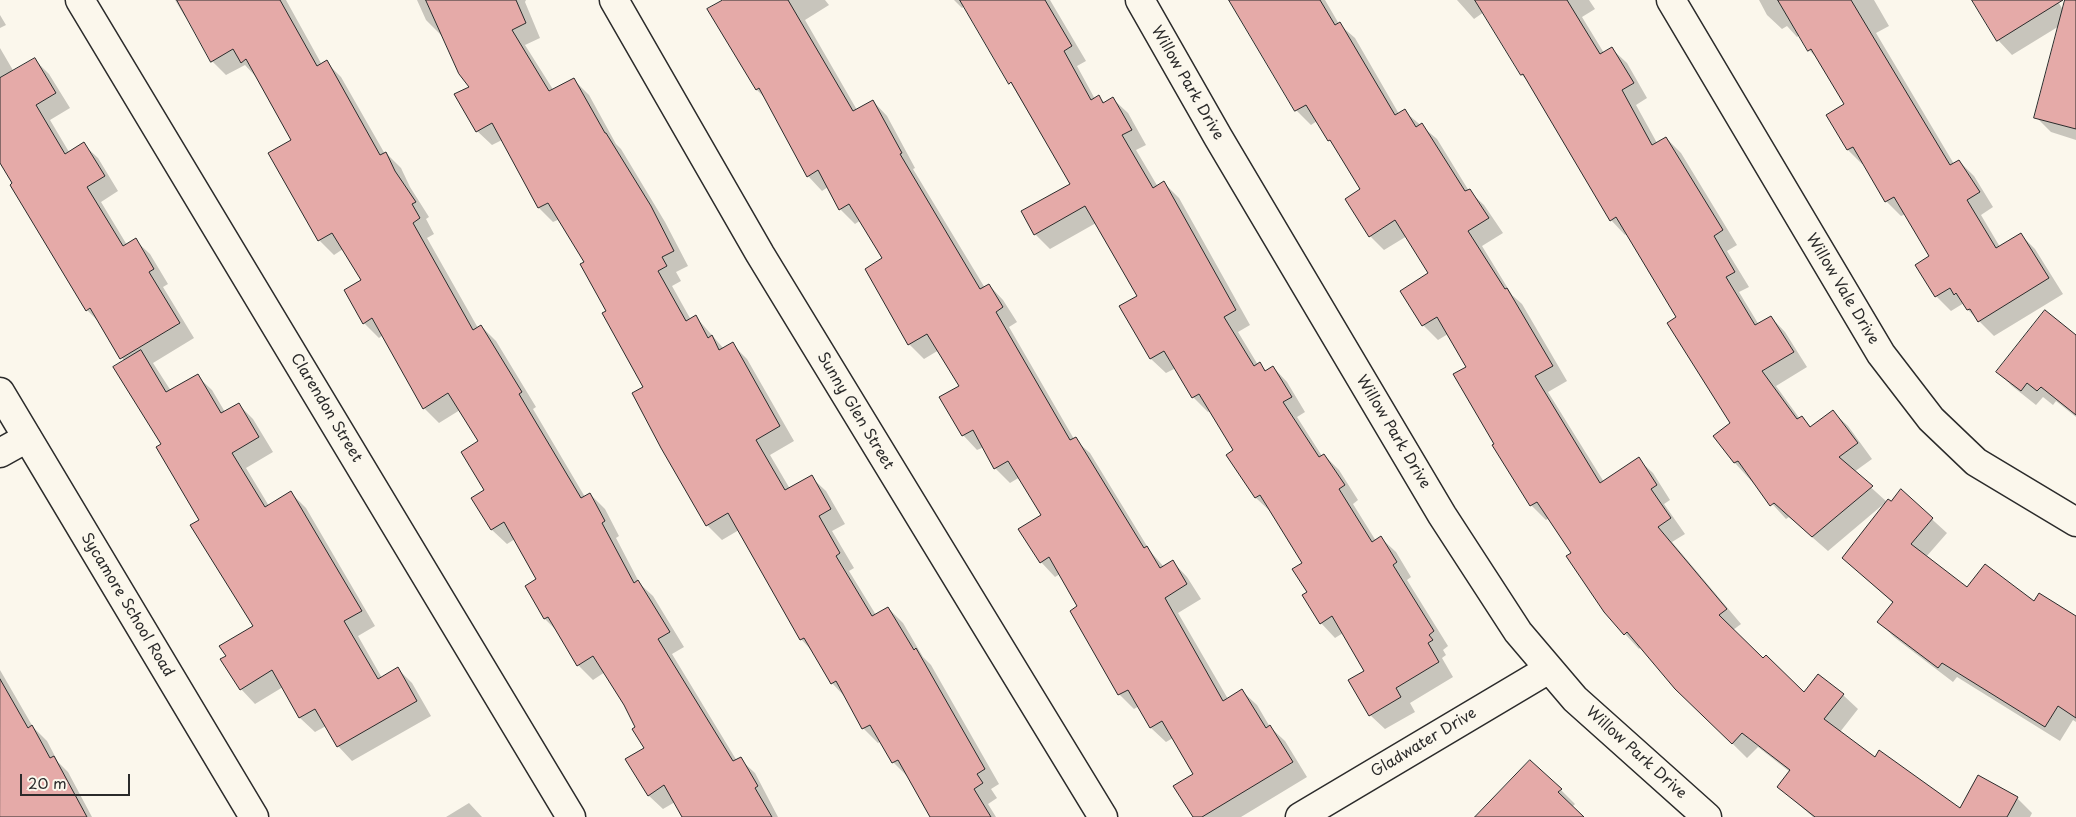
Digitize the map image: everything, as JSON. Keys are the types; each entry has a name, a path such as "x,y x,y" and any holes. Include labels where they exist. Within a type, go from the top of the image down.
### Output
{"street":[{"name":"Clarendon Street","path":"80,0 571,817"},
{"name":"Sunny Glen Street","path":"614,0 760,254 1103,817"},
{"name":"Willow Park Drive","path":"1140,0 1218,137 1442,515 1518,632 1575,699 1706,817"},
{"name":"Willow Vale Drive","path":"1671,0 1881,354 1931,419 1976,462 2076,522"},
{"name":"Sycamore School Road","path":"0,392 254,817"},
{"path":"0,453 27,438"},
{"name":"Gladwater Drive","path":"1300,817 1549,669"}],"building":[{"path":"177,0 280,0 317,66 327,60 380,155 386,152 395,171 416,202 412,204 420,218 413,223 473,330 481,325 522,392 519,394 581,498 590,493 605,521 602,523 634,583 638,580 670,632 658,639 733,761 741,757 758,786 755,788 772,817 682,817 664,785 648,796 625,759 644,748 632,729 635,727 624,705 593,656 577,666 548,617 544,619 525,586 536,579 504,522 491,530 471,498 484,490 461,452 478,441 448,393 423,409 372,318 363,324 344,290 361,280 332,233 318,241 268,153 291,140 246,59 241,63 233,49 211,62"},
{"path":"426,0 516,0 526,23 512,30 549,91 574,78 605,133 651,206 674,251 662,257 667,266 658,271 686,321 696,315 708,338 712,335 719,350 733,342 780,426 756,440 785,490 812,475 831,509 819,516 840,553 836,556 872,616 888,607 914,650 916,648 985,769 977,774 983,783 974,789 991,817 930,817 898,760 892,763 870,725 862,729 836,681 831,684 804,638 800,640 728,513 706,526 632,393 643,387 602,313 606,311 580,264 584,262 548,203 538,208 492,123 476,132 454,94 469,87 459,74"},
{"path":"723,0 788,0 853,111 873,100 902,153 900,154 980,289 989,284 1003,307 996,312 1070,440 1076,437 1144,548 1147,546 1160,568 1173,560 1187,584 1165,598 1223,701 1242,689 1266,728 1270,725 1293,762 1202,817 1193,817 1173,786 1193,774 1162,721 1150,728 1128,690 1118,695 1070,611 1077,606 1049,557 1040,563 1018,529 1041,515 1008,461 994,469 973,430 962,436 939,397 959,386 927,334 908,345 865,269 882,258 849,204 839,210 818,170 807,177 759,88 756,90 707,9"},
{"path":"960,0 1045,0 1072,46 1064,51 1091,100 1099,95 1103,103 1113,97 1132,130 1122,135 1153,188 1164,181 1236,310 1224,317 1254,366 1260,362 1265,371 1273,366 1292,397 1283,402 1319,457 1324,454 1345,485 1339,489 1372,542 1381,536 1397,562 1393,565 1434,631 1429,635 1433,640 1428,643 1439,662 1396,688 1401,697 1369,716 1348,680 1364,671 1332,616 1320,624 1302,595 1307,592 1292,569 1302,563 1260,495 1255,498 1226,455 1233,450 1199,394 1192,398 1164,351 1150,359 1119,306 1137,296 1085,206 1034,235 1021,211 1070,184 1011,82 1009,84"},
{"path":"1229,0 1320,0 1335,25 1340,22 1395,115 1405,109 1416,127 1422,123 1465,191 1470,189 1489,218 1468,231 1505,289 1507,288 1553,366 1535,376 1600,483 1639,457 1657,485 1651,489 1671,518 1658,527 1727,609 1719,615 1763,658 1766,655 1804,692 1818,674 1844,694 1824,719 1875,757 1879,750 1960,808 1978,775 2018,797 2007,817 1815,817 1777,787 1790,770 1742,733 1732,744 1675,689 1627,632 1624,635 1604,612 1566,556 1571,553 1537,502 1530,506 1492,445 1494,444 1453,374 1466,367 1437,317 1422,326 1400,291 1428,273 1395,220 1369,237 1345,199 1360,189 1306,105 1295,111"},
{"path":"1475,0 1567,0 1600,54 1612,47 1634,83 1622,90 1652,145 1666,137 1723,230 1714,236 1735,272 1726,277 1755,325 1771,316 1794,352 1762,371 1797,419 1802,416 1810,427 1833,410 1858,443 1839,457 1873,486 1812,537 1774,503 1770,506 1738,461 1734,463 1713,436 1730,423 1667,323 1676,317 1616,217 1610,221 1523,74 1521,75"},
{"path":"1778,0 1851,0 1950,165 1959,160 1980,192 1967,200 1996,248 2021,233 2049,278 1978,322 1970,309 1967,310 1956,293 1954,295 1950,288 1935,297 1915,265 1929,256 1894,197 1885,202 1853,147 1847,150 1826,115 1844,104 1811,49 1808,51"},
{"path":"1972,0 2063,0 1997,41"},
{"path":"2065,0 2076,0 2076,129 2034,118"},
{"path":"35,58 56,93 36,105 65,154 84,142 105,176 87,187 123,246 136,238 154,269 149,272 180,323 120,359 90,308 86,311 10,185 12,183 0,163 0,78"},
{"path":"2045,310 2076,335 2076,415 2041,387 2037,391 2027,383 2021,391 1996,372"},
{"path":"141,350 166,392 198,374 221,413 239,403 259,437 232,453 265,507 291,491 362,611 344,621 378,679 398,667 417,701 337,747 315,709 299,718 272,670 240,690 220,659 226,656 219,646 253,626 190,525 199,520 156,447 161,444 113,367"},
{"path":"1901,489 1933,518 1911,544 1967,587 1985,564 2034,601 2039,593 2076,616 2076,718 2058,706 2045,727 1942,663 1938,668 1877,622 1893,602 1842,558 1888,499 1891,501"},
{"path":"0,679 28,728 32,725 50,758 54,756 87,817 0,817"},
{"path":"1530,760 1562,789 1558,792 1584,817 1475,817"}]}
